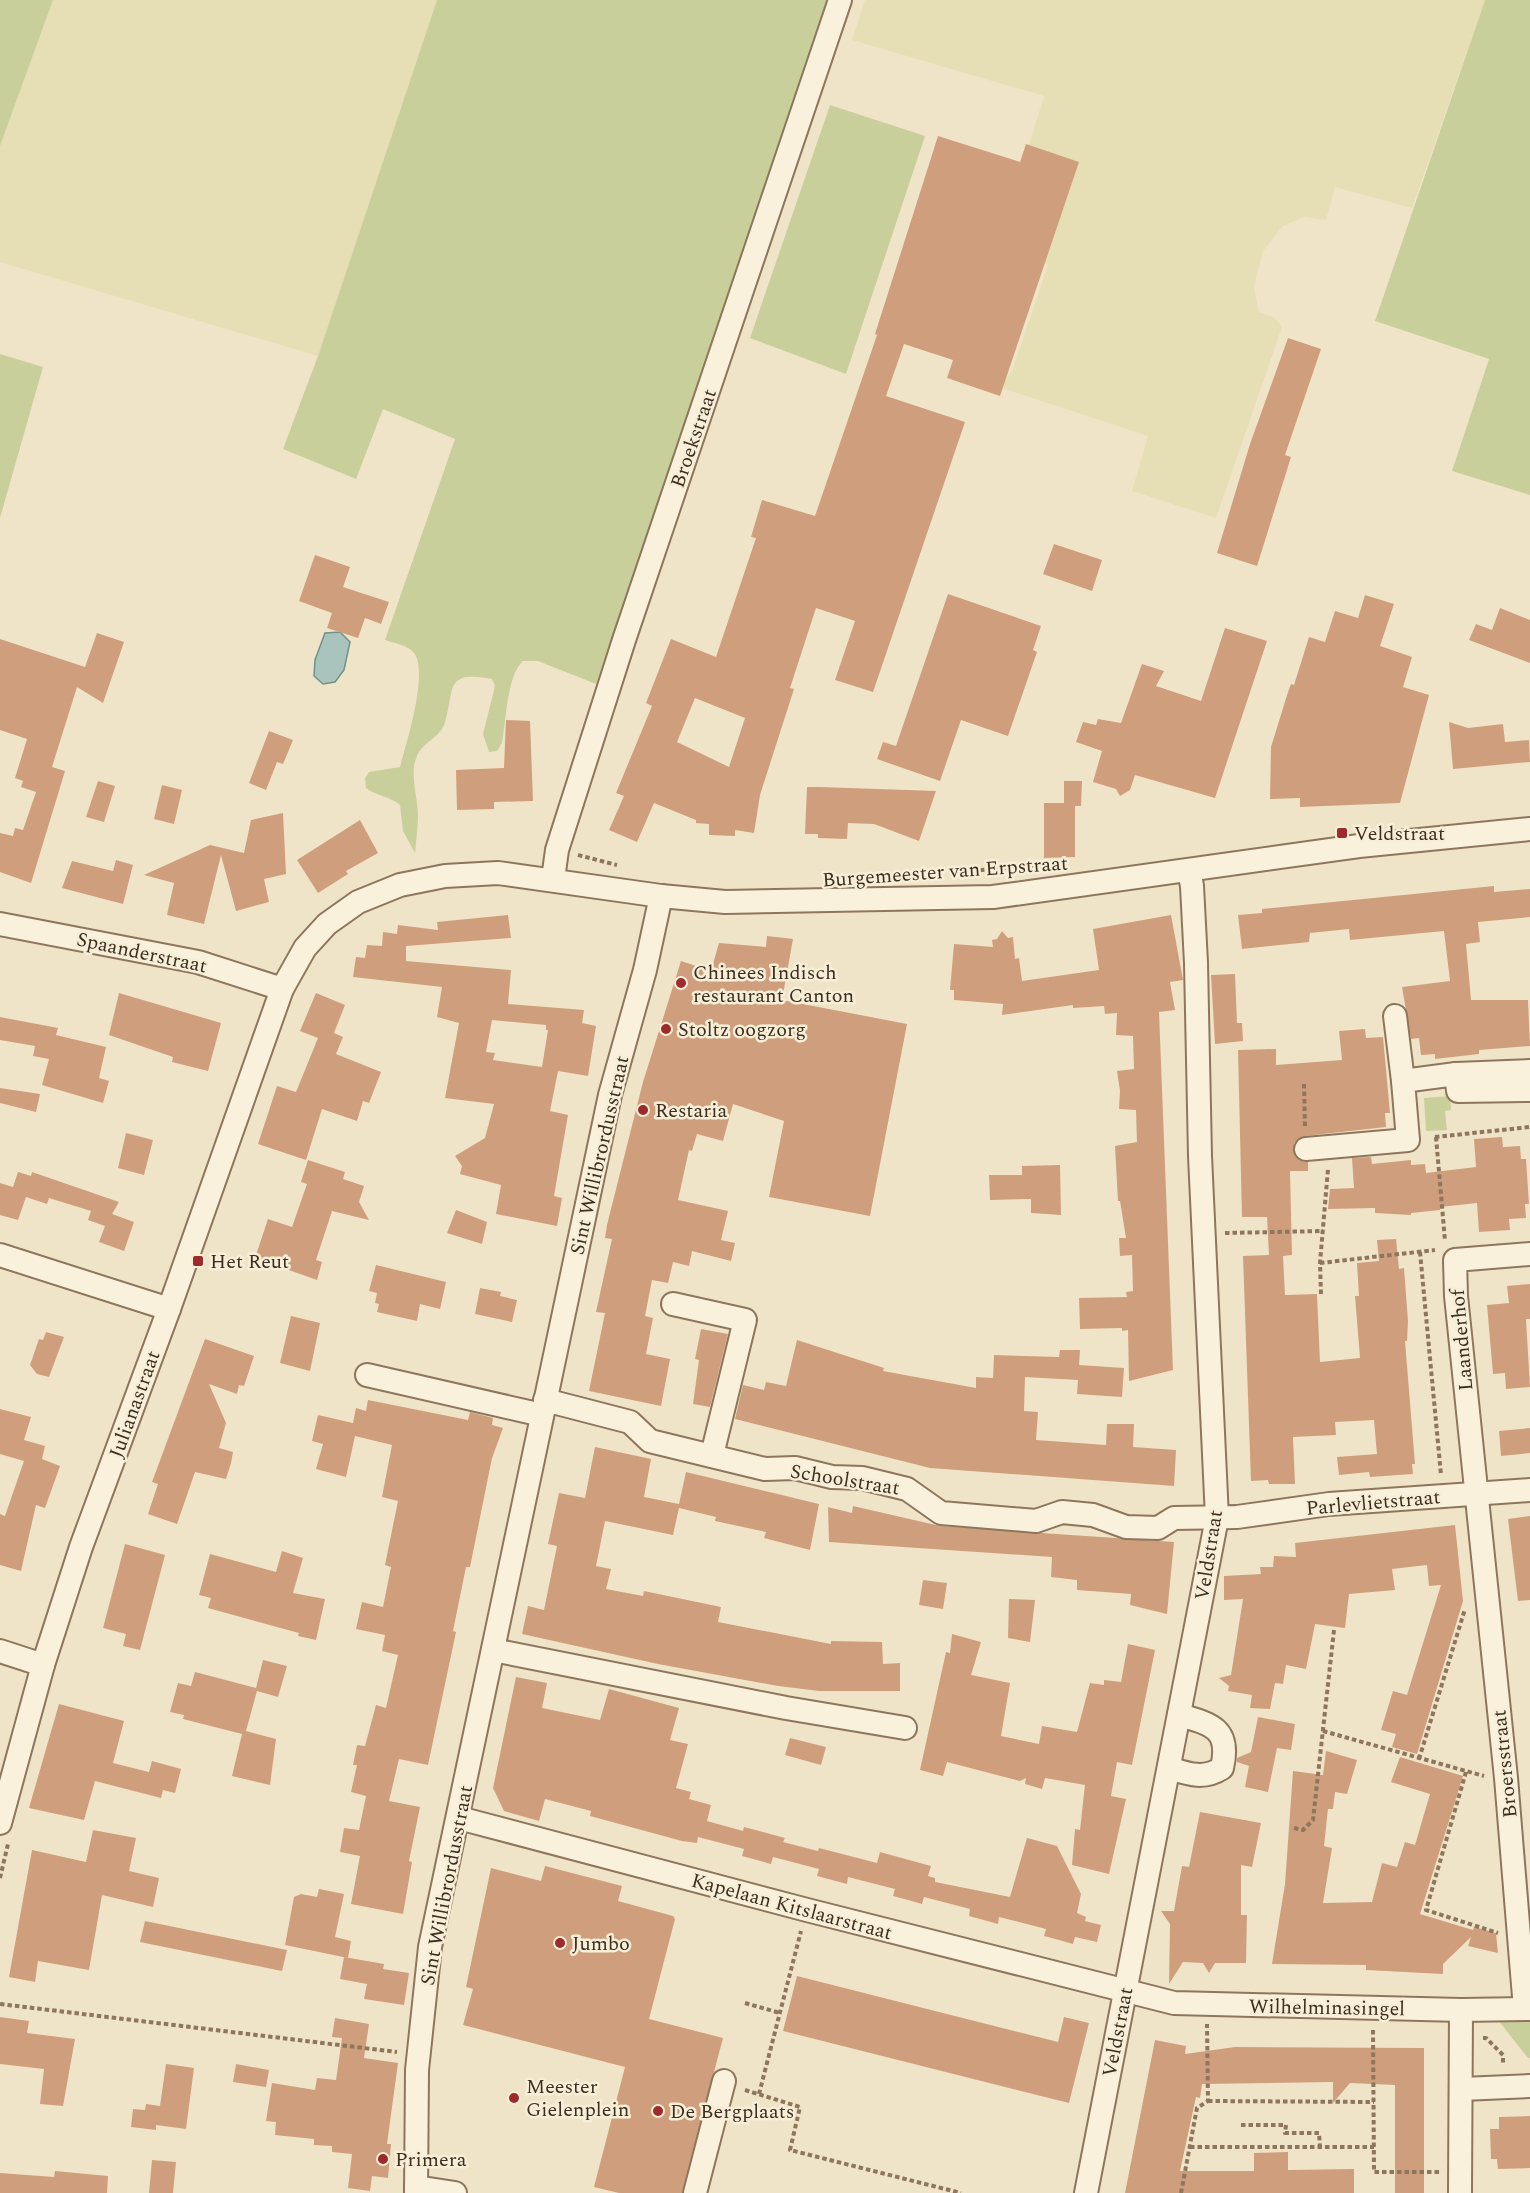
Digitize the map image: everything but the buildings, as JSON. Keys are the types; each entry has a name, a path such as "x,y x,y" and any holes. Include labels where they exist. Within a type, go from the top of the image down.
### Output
{"street":[{"name":"Broekstraat","path":"553,879 557,850 628,629 840,0"},
{"name":"Burgemeester van Erpstraat","path":"282,989 305,948 327,924 358,902 400,885 445,876 498,873 661,896 725,902 993,897 1359,846 1530,829"},
{"name":"Veldstraat","path":"1086,2193 1217,1518 1200,1156 1196,963 1192,886 1189,871"},
{"name":"Sint Willibrordusstraat","path":"416,2190 418,2055 430,1947 610,1095 645,970 661,896"},
{"name":"Spaanderstraat","path":"0,924 198,962 282,989"},
{"name":"Julianastraat","path":"0,1823 43,1665 81,1547 169,1309 282,989"},
{"path":"1306,1149 1408,1140 1395,1016"},
{"path":"1403,1081 1456,1074 1530,1071"},
{"path":"1456,1074 1458,1091 1530,1090"},
{"name":"Laanderhof","path":"1477,1494 1456,1296 1455,1260 1530,1254"},
{"path":"0,1255 169,1309"},
{"path":"673,1304 745,1320 712,1455"},
{"path":"367,1375 543,1408"},
{"name":"Schoolstraat","path":"543,1408 630,1422 650,1442 765,1469 795,1468 832,1477 862,1478 907,1489 941,1513 1036,1521 1062,1512 1093,1515 1126,1527 1158,1528 1174,1518 1217,1518"},
{"name":"Parlevlietstraat","path":"1217,1518 1329,1504 1530,1490"},
{"name":"Broersstraat","path":"1477,1494 1528,2009"},
{"path":"493,1650 786,1708 905,1728"},
{"path":"0,1651 43,1665"},
{"path":"1169,1768 1198,1776 1212,1774 1222,1768 1225,1756 1225,1743 1220,1733 1206,1722 1179,1715"},
{"name":"Kapelaan Kitslaarstraat","path":"459,1818 1125,1992"},
{"name":"Wilhelminasingel","path":"1125,1992 1174,2003 1207,2005 1461,2010 1528,2009"},
{"path":"1461,2010 1461,2182"},
{"path":"695,2193 724,2082"},
{"path":"1462,2089 1530,2086"},
{"path":"416,2190 455,2193"}],"path":[{"path":"557,850 620,866"},
{"name":"Burgemeester van Erpstraat","path":"946,873 1063,862"},
{"path":"1304,1084 1306,1149"},
{"path":"1408,1140 1530,1127"},
{"path":"1320,1263 1445,1249 1436,1137"},
{"path":"1321,1294 1320,1263 1329,1147"},
{"path":"1224,1233 1323,1231"},
{"name":"Laanderhof","path":"1420,1252 1443,1496"},
{"path":"1419,1759 1466,1604 1487,1596"},
{"path":"1294,1828 1303,1830 1313,1820 1334,1630"},
{"path":"1323,1731 1466,1772 1506,1778"},
{"name":"Broersstraat","path":"1466,1772 1426,1910 1500,1933 1520,1932"},
{"path":"759,2094 807,1910"},
{"path":"745,2003 780,2013"},
{"path":"0,2004 418,2055"},
{"path":"1207,2005 1208,2101"},
{"path":"1373,2008 1374,2172 1461,2182"},
{"path":"724,2082 800,2107 790,2150 961,2193"},
{"path":"1181,2193 1197,2108 1208,2101 1374,2102"},
{"path":"1241,2125 1286,2125 1285,2133 1319,2133 1320,2147"},
{"path":"1190,2147 1374,2147"}],"shaded area":[{"path":"53,0 437,0 318,356 0,262 0,146"},
{"path":"865,0 1485,0 1412,208 1335,187 1326,220 1304,217 1283,226 1263,251 1254,287 1259,312 1275,318 1282,327 1216,518 1132,491 1148,436 999,387 1012,371 1048,265 998,247 1044,96 852,40"}],"green space":[{"path":"0,0 53,0 0,146"},
{"path":"437,0 830,0 596,684 538,661 523,661 510,687 502,743 497,751 489,752 483,734 495,686 492,679 465,677 458,680 451,693 442,729 423,747 415,763 414,778 418,816 415,853 403,831 400,805 366,788 365,778 369,772 400,767 407,742 418,691 418,662 414,653 408,648 385,640 455,439 383,409 356,479 283,449 318,356"},
{"path":"1485,0 1530,0 1530,495 1452,471 1489,359 1375,321"},
{"path":"830,105 925,136 846,374 750,338"},
{"path":"0,354 43,367 0,518"},
{"path":"1450,1096 1451,1110 1445,1111 1447,1130 1426,1131 1424,1098"},
{"path":"1530,2018 1530,2058 1528,2058 1498,2020"}],"water":[{"path":"340,632 350,642 344,670 335,682 323,684 314,676 315,660 325,633"}],"place":[{"name":"Veldstraat","path":"1342,833"},
{"name":"Chinees Indisch restaurant Canton","path":"681,983"},
{"name":"Stoltz oogzorg","path":"666,1029"},
{"name":"Restaria","path":"643,1110"},
{"name":"Het Reut","path":"198,1261"},
{"name":"Jumbo","path":"560,1943"},
{"name":"Meester Gielenplein","path":"514,2098"},
{"name":"De Bergplaats","path":"658,2111"},
{"name":"Primera","path":"383,2159"}]}
